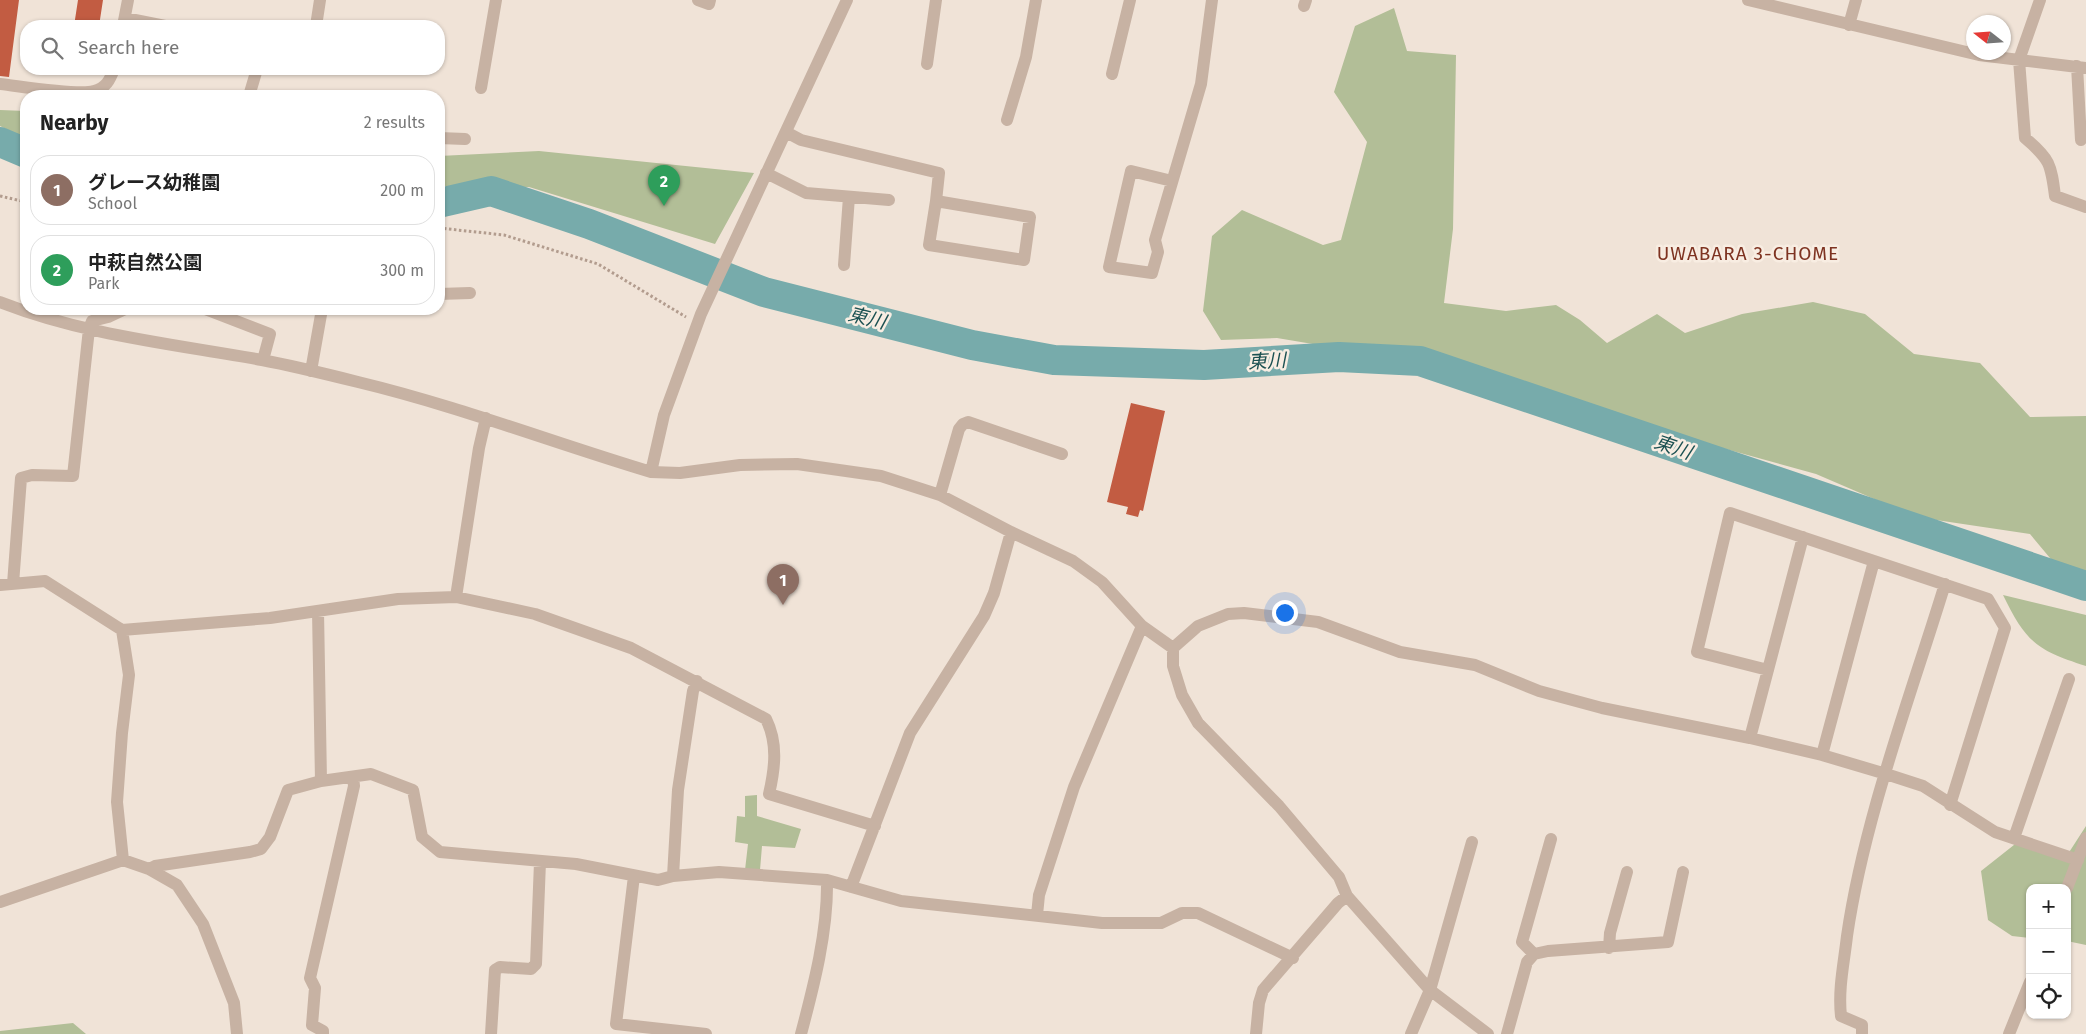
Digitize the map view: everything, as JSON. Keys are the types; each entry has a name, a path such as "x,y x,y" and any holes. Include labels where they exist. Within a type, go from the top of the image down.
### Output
{"street":[{"path":"124,20 128,0"},
{"path":"317,20 320,0"},
{"path":"482,88 496,0"},
{"path":"698,0 709,4 710,0"},
{"path":"651,472 664,415 700,319 847,0"},
{"path":"927,64 936,0"},
{"path":"1007,120 1026,57 1036,0"},
{"path":"1112,74 1130,0"},
{"path":"1172,181 1131,171 1109,267 1152,273 1158,252 1155,240 1201,84 1212,0"},
{"path":"1748,0 1775,3 1849,25 1979,55 2082,67 2081,140"},
{"path":"1849,25 1856,0"},
{"path":"2040,0 2019,60 2025,138 2040,150 2051,165 2055,196 2086,207"},
{"path":"93,90 104,87 112,75"},
{"path":"251,90 255,75"},
{"path":"0,84 64,90"},
{"path":"786,132 801,140 939,173 929,245 1024,260 1030,217 936,201"},
{"path":"445,138 465,139"},
{"path":"766,173 806,193 889,200"},
{"path":"844,265 849,197"},
{"path":"445,294 470,293"},
{"path":"0,302 20,310"},
{"path":"32,315 89,329 263,360 360,382 486,418 651,472 680,473 740,465 797,464 881,476 940,495 1081,566 1102,582 1142,626 1173,648"},
{"path":"112,315 92,321 89,329 73,476 32,475 22,478 6,584 45,581 122,630 270,618 398,599 456,597 535,614 623,645 697,681 766,719 772,731 775,768 769,794 875,826"},
{"path":"221,315 270,334 263,360"},
{"path":"311,371 321,315"},
{"path":"456,597 479,448 486,418"},
{"path":"940,495 959,429 968,422 1062,454"},
{"path":"1768,670 1697,652 1730,513 1988,599 2005,628 1950,805"},
{"path":"850,887 910,733 984,616 994,593 1011,532"},
{"path":"1750,738 1803,537"},
{"path":"1822,755 1874,561"},
{"path":"1862,1034 1862,1025 1841,1016 1839,998 1857,875 1945,584"},
{"path":"318,611 321,781"},
{"path":"1488,1034 1430,990 1347,896 1339,877 1279,806 1198,723 1182,695 1173,666 1173,648 1198,626 1228,614 1244,613 1318,622 1386,648 1476,665 1539,691 1602,708 1750,738 1822,755 1923,786 1995,832 2078,860"},
{"path":"1036,915 1039,895 1074,787 1142,626"},
{"path":"122,630 130,676 122,733 117,802 123,860"},
{"path":"2014,838 2070,679"},
{"path":"673,876 678,790 692,691 697,681"},
{"path":"149,869 154,866 261,849 270,837 288,790 321,781 371,774 413,790 422,837 440,852 576,864 658,880 673,876 719,872 827,880 901,901 1102,923 1161,923 1182,913 1198,913 1293,958"},
{"path":"323,1034 323,1031 312,1025 315,988 310,978 354,786 353,777"},
{"path":"2069,884 2086,838"},
{"path":"1534,954 1522,942 1550,839"},
{"path":"1411,1034 1430,990 1472,842"},
{"path":"0,902 123,860 149,869 178,885 203,924 234,1003 237,1034"},
{"path":"491,1034 495,970 500,967 531,969 536,964 540,862"},
{"path":"1609,948 1610,933 1627,872"},
{"path":"1507,1034 1527,962 1534,954 1548,951 1609,948 1668,942 1683,872"},
{"path":"634,876 616,1024 706,1034"},
{"path":"801,1034 815,981 827,896 827,880"},
{"path":"1256,1034 1259,1003 1263,990 1293,958 1338,903 1347,896"},
{"path":"2009,1034 2026,992"}],"path":[{"path":"0,196 20,201"},
{"path":"445,229 504,235 598,264 700,319"}],"green space":[{"path":"1394,8 1407,51 1456,55 1453,229 1444,303 1506,311 1556,305 1580,320 1607,343 1657,314 1685,333 1742,314 1813,302 1865,314 1914,354 1980,363 2030,417 2086,416 2086,573 2060,570 2030,534 1916,517 1816,474 1704,443 1474,371 1277,338 1221,340 1203,311 1212,236 1242,210 1323,245 1341,240 1367,142 1334,92 1355,26"},
{"path":"0,110 20,111 20,136 0,126"},
{"path":"539,151 754,173 715,244 529,187 445,186 445,156"},
{"path":"2003,595 2086,615 2086,666 2055,655 2034,642 2019,624"},
{"path":"757,795 757,816 801,829 795,848 762,846 760,870 745,870 748,844 735,842 737,816 745,817 745,796"},
{"path":"2086,826 2086,945 2071,942 2071,884 2026,884 2026,938 2012,936 1988,920 1981,871 2019,841 2066,857"},
{"path":"73,1023 86,1034 0,1034 0,1031"}],"building":[{"path":"0,0 19,0 9,77 0,76"},
{"path":"78,0 103,0 100,20 75,20"},
{"path":"1131,403 1165,411 1143,511 1140,510 1138,517 1126,514 1128,507 1107,502"}],"waterway":[{"name":"東川","path":"0,142 20,150"},
{"name":"東川","path":"445,202 491,191 589,224 764,292 972,345 1054,360 1204,365 1339,357 1420,361 2086,586"}],"place":[{"name":"中萩自然公園","path":"664,206"},
{"name":"グレース幼稚園","path":"783,605"}],"district":[{"name":"UWABARA 3-CHOME","path":"1748,253"}]}
